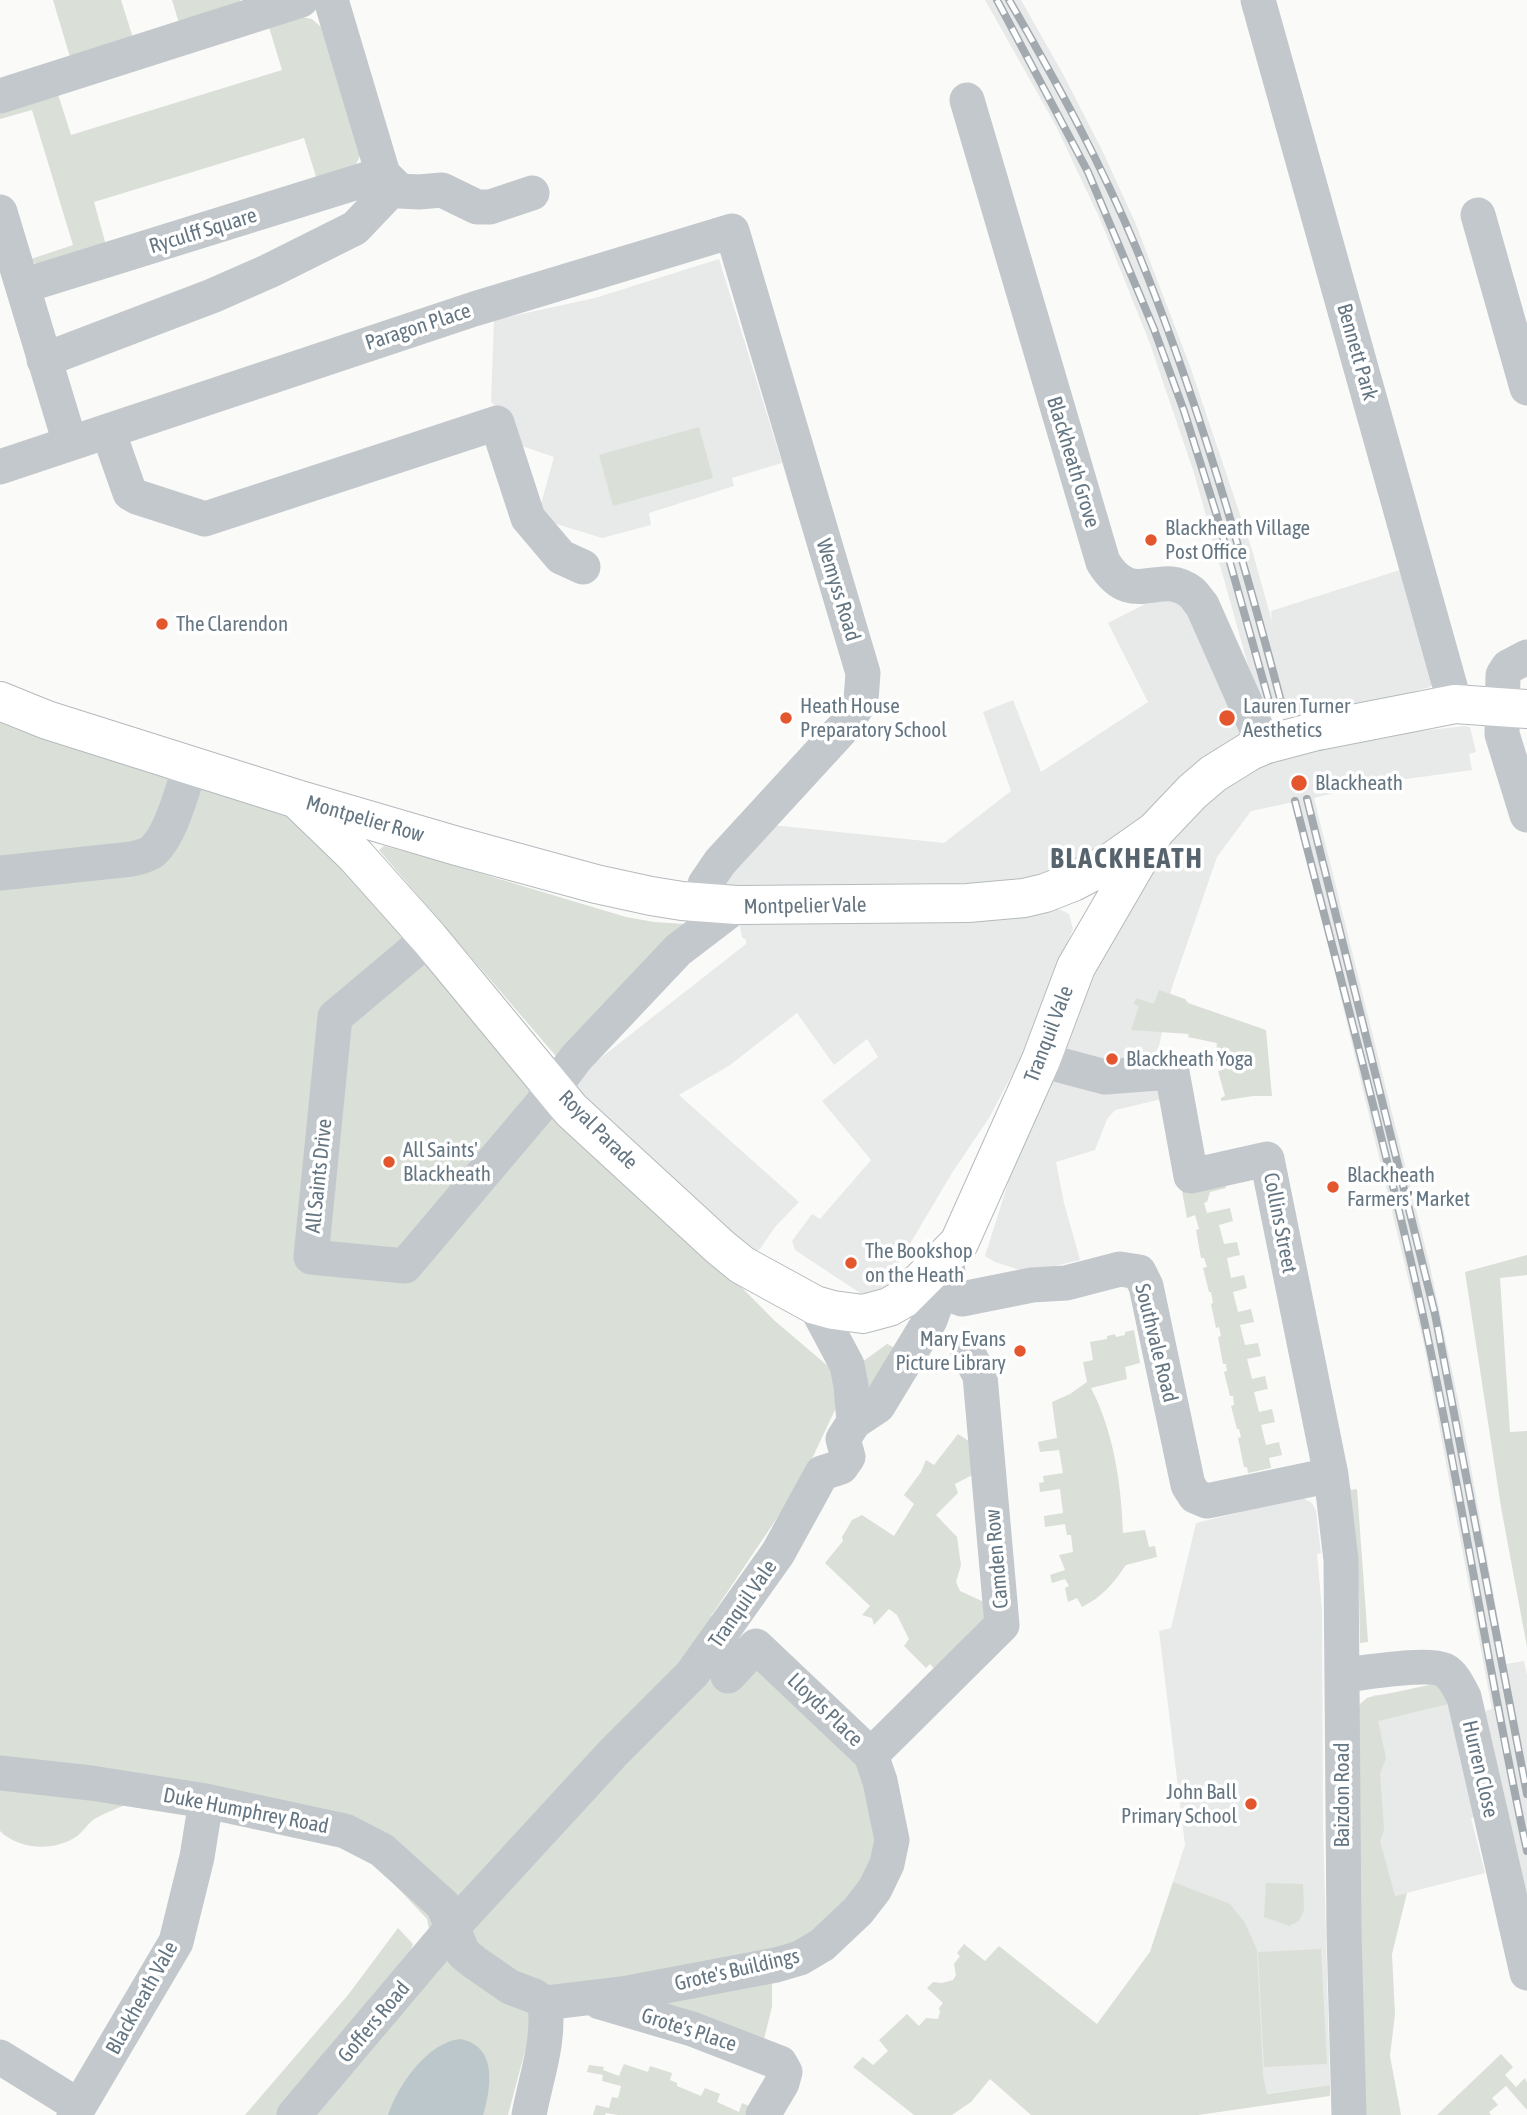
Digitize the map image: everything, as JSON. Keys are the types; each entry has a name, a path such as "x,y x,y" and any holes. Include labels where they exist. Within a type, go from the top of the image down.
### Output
{"main road":[{"name":"Montpelier Row","path":"0,701 47,720 457,846 596,884 661,898 719,904"},
{"name":"Tranquil Vale","path":"1101,869 1155,831 1213,774 1265,745 1317,731 1455,704 1515,708"},
{"name":"Royal Parade","path":"297,799 355,855 429,938 571,1110 742,1265 815,1305"},
{"name":"Tranquil Vale","path":"815,1305 850,1313 875,1312 930,1286 958,1243 1041,1060 1076,967 1155,831"},
{"name":"Montpelier Vale","path":"719,904 968,903 1024,898 1045,894 1101,869"},
{"path":"1045,894 1070,902 1081,917 1076,967"}],"street":[{"path":"0,96 301,0"},
{"path":"44,360 212,296 355,228 389,180 331,0"},
{"name":"Bennett Park","path":"1258,0 1455,704"},
{"name":"Blackheath Grove","path":"967,100 1103,562 1113,579 1130,587 1174,585 1191,592 1202,605 1265,745"},
{"name":"Ryculff Square","path":"23,286 389,180 400,191 442,190 477,207 490,207 532,193"},
{"path":"0,212 70,443"},
{"path":"1478,215 1527,388"},
{"name":"Paragon Place","path":"0,467 483,306 732,231"},
{"name":"Wemyss Road","path":"719,904 708,878 843,728 861,701 863,673 732,231"},
{"path":"108,431 130,493 205,519 497,423 528,518 561,556 583,567"},
{"path":"1527,657 1508,667 1503,676 1515,708 1502,734 1527,815"},
{"path":"0,873 106,862 153,851 163,837 191,765"},
{"name":"Montpelier Vale","path":"554,1087 576,1058 719,904"},
{"name":"All Saints Drive","path":"429,938 335,1017 311,1257 405,1266 554,1087"},
{"name":"Collins Street","path":"1041,1060 1105,1077 1172,1072 1191,1177 1267,1159 1331,1475"},
{"name":"Southvale Road","path":"930,1286 962,1299 1032,1285 1066,1283 1120,1269 1139,1272 1146,1286 1188,1485 1195,1496 1207,1501 1331,1475"},
{"name":"Tranquil Vale","path":"452,1927 613,1753 692,1674 778,1553 822,1472 818,1455 821,1448 849,1430 878,1406 930,1320 930,1286"},
{"path":"815,1305 847,1365 852,1386 849,1430"},
{"name":"Camden Row","path":"871,1755 1002,1625 980,1376 968,1353"},
{"name":"Baizdon Road","path":"1331,1475 1341,1560 1343,1933 1349,2115"},
{"name":"Lloyds Place","path":"728,1676 757,1647 871,1755 880,1781 892,1840 887,1864"},
{"name":"Hurren Close","path":"1343,1675 1429,1668 1444,1670 1455,1680 1464,1697 1527,1973"},
{"name":"Duke Humphrey Road","path":"0,1773 91,1783 206,1801 320,1824 364,1839 401,1866 443,1905 463,1953 510,1987 545,2003"},
{"name":"Blackheath Vale","path":"0,2057 77,2110 176,1941 194,1868 206,1801"},
{"name":"Grote's Buildings","path":"545,2003 628,1993 800,1958 822,1945 858,1911 875,1889 887,1864"},
{"name":"Goffers Road","path":"294,2115 452,1927"},
{"name":"Grote's Place","path":"586,1998 692,2029 780,2063 785,2072 782,2083 763,2115"},
{"path":"529,2115 546,2041 548,2022 545,2003"}],"shaded area":[{"path":"53,0 121,0 133,38 70,57"},
{"path":"172,0 240,0 241,4 179,23"},
{"path":"985,0 1021,0 1102,150 1135,222 1190,366 1252,550 1272,621 1271,611 1403,569 1433,683 1430,687 1347,710 1297,719 1293,706 1262,715 1194,473 1149,341 1100,219 1056,126"},
{"path":"302,17 312,19 321,27 362,149 356,165 351,170 318,183 304,138 94,202 107,249 37,266 31,259 73,245 32,110 0,119 0,108 57,91 71,135 282,70 269,27"},
{"path":"719,259 782,463 732,478 734,486 649,513 651,525 602,538 537,518 554,457 516,444 508,417 491,402 494,320 595,298"},
{"path":"699,427 713,478 613,506 599,455"},
{"path":"1157,598 1181,601 1247,730 1112,851 1042,882 728,892 719,878 772,825 944,843 1011,791 983,712 1013,700 1041,772 1148,702 1108,623"},
{"path":"0,713 292,814 535,1080 775,1321 842,1378 843,1393 800,1484 711,1616 786,1686 861,1767 877,1829 871,1877 799,1945 620,1981 529,2036 508,2115 245,2115 348,1995 398,1928 413,1944 408,1958 429,1929 427,1919 378,1867 353,1847 0,1779"},
{"path":"1470,727 1476,752 1469,754 1472,770 1377,783 1314,798 1430,1266 1463,1423 1506,1664 1524,1661 1527,1675 1527,1907 1485,1711 1492,1709 1424,1345 1294,802 1251,811 1217,857 1171,990 1155,1065 1123,1068 1060,1052 1133,883 1218,786 1274,761 1320,748 1395,734"},
{"path":"384,846 626,917 685,924 561,1062 379,850"},
{"path":"1055,909 1069,914 1073,929 1024,1052 989,1118 952,1173 892,1274 906,1282 863,1295 795,1250 792,1241 812,1214 820,1219 871,1160 822,1101 878,1057 867,1039 834,1065 797,1013 730,1065 679,1095 799,1202 752,1255 571,1084 575,1078 746,944 739,923"},
{"path":"1159,990 1266,1030 1272,1096 1221,1101 1225,1096 1218,1071 1223,1070 1222,1061 1215,1061 1217,1043 1188,1037 1189,1034 1131,1030 1139,1006 1134,1004 1136,998 1154,1004"},
{"path":"1052,1076 1163,1081 1162,1099 1115,1110 1107,1119 1095,1150 1056,1162 1080,1260 1042,1269 1020,1270 985,1256 1009,1180"},
{"path":"1224,1180 1226,1188 1210,1192 1207,1202 1204,1203 1207,1213 1230,1208 1233,1221 1219,1225 1224,1244 1237,1242 1240,1255 1227,1258 1231,1278 1244,1275 1247,1288 1233,1292 1238,1312 1251,1309 1254,1322 1240,1325 1245,1345 1258,1343 1261,1356 1247,1359 1252,1379 1265,1376 1268,1389 1254,1392 1259,1412 1272,1409 1275,1422 1261,1425 1266,1445 1279,1442 1282,1455 1269,1458 1271,1468 1248,1473 1247,1467 1244,1467 1238,1438 1241,1437 1231,1406 1234,1405 1233,1396 1230,1396 1224,1372 1227,1371 1226,1364 1223,1364 1218,1337 1221,1336 1219,1327 1216,1328 1211,1292 1203,1268 1207,1267 1204,1258 1201,1258 1196,1230 1199,1229 1195,1215 1187,1218 1182,1191"},
{"path":"1527,1255 1527,1275 1500,1278 1510,1432 1527,1431 1527,1647 1501,1507 1465,1272"},
{"path":"1134,1330 1140,1363 1125,1367 1127,1379 1091,1388 1111,1440 1123,1533 1145,1530 1149,1547 1155,1546 1157,1557 1126,1565 1107,1589 1082,1607 1077,1598 1068,1602 1065,1588 1069,1586 1065,1579 1052,1583 1050,1575 1065,1570 1059,1555 1073,1552 1071,1535 1067,1535 1065,1524 1045,1527 1044,1516 1063,1513 1060,1489 1040,1492 1039,1483 1044,1482 1043,1476 1063,1473 1059,1450 1040,1452 1038,1442 1057,1438 1052,1402 1087,1382 1083,1362 1093,1360 1090,1342 1107,1339 1107,1336 1115,1334 1116,1337 1125,1335 1125,1332"},
{"path":"887,1344 899,1350 870,1396 858,1365"},
{"path":"958,1434 981,1449 978,1472 955,1484 958,1493 936,1515 957,1537 961,1565 956,1582 960,1591 986,1603 992,1620 937,1672 930,1664 926,1668 904,1646 909,1639 897,1615 889,1609 874,1625 872,1618 862,1615 870,1606 825,1563 843,1541 842,1537 852,1520 862,1515 894,1536 914,1504 904,1495 921,1472 926,1460 934,1465"},
{"path":"1349,1483 1351,1490 1357,1489 1368,1642 1360,1643 1359,1596"},
{"name":"John Ball Primary School","path":"1297,1498 1312,1503 1316,1511 1321,1553 1317,1554 1322,1610 1323,1824 1330,2085 1184,2105 1032,2115 1150,1952 1185,1845 1159,1631 1171,1628 1196,1523"},
{"path":"1434,1684 1445,1690 1448,1704 1378,1721 1386,1758 1380,1774 1384,1830 1380,1841 1395,1896 1407,1893 1392,1954 1395,2014 1390,2056 1401,2115 1360,2115 1357,1713 1360,1704 1367,1698"},
{"path":"1445,1690 1477,1816 1471,1818 1485,1873 1371,1902 1360,1704 1375,1695"},
{"path":"0,1788 133,1801 95,1819 80,1834 68,1841 37,1847 17,1842 0,1831"},
{"path":"1173,1882 1230,1904 1245,1923 1257,1950 1263,2076 1267,2094 1330,2085 1330,2096 1198,2115 1031,2115 990,2079 971,2102 952,2115 914,2115 853,2067 863,2057 873,2065 888,2051 879,2040 907,2014 919,2026 926,2018 938,2019 939,2008 943,2003 927,1988 933,1982 953,1980 956,1975 954,1964 960,1956 957,1953 964,1944 985,1961 999,1946 1097,2024 1150,1952"},
{"path":"1266,1883 1303,1884 1304,1910 1299,1921 1289,1926 1264,1917"},
{"path":"1321,1949 1327,2064 1264,2067 1258,1952"},
{"path":"772,1983 772,2007 763,2043 653,1999"},
{"path":"460,2039 472,2043 481,2050 486,2059 489,2081 483,2115 388,2115 399,2091 415,2067 437,2048"},
{"path":"1501,2054 1513,2067 1505,2075 1516,2087 1525,2078 1527,2110 1506,2086 1492,2098 1498,2105 1489,2112 1491,2115 1437,2115"},
{"path":"624,2064 648,2072 650,2066 672,2073 670,2080 677,2083 677,2086 701,2096 705,2088 720,2094 717,2102 739,2112 742,2103 751,2107 745,2115 593,2115 596,2105 609,2108 612,2097 618,2098 621,2086 602,2081 603,2075 587,2072 589,2065 604,2067 603,2070 619,2076"}],"railway":[{"path":"997,0 1088,172 1154,329 1184,411 1217,516 1272,712"},
{"path":"1009,0 1093,154 1137,250 1159,306 1218,477 1283,709"},
{"path":"1307,799 1435,1314 1527,1794"},
{"path":"1295,801 1378,1125 1424,1320 1527,1851"}],"place":[{"name":"Blackheath Village Post Office","path":"1151,540"},
{"name":"The Clarendon","path":"162,624"},
{"name":"Heath House Preparatory School","path":"786,718"},
{"name":"Lauren Turner Aesthetics","path":"1227,718"},
{"name":"Blackheath","path":"1299,783"},
{"name":"Blackheath Yoga","path":"1112,1059"},
{"name":"All Saints' Blackheath","path":"389,1162"},
{"name":"Blackheath Farmers' Market","path":"1333,1187"},
{"name":"The Bookshop on the Heath","path":"851,1263"},
{"name":"Mary Evans Picture Library","path":"1020,1351"},
{"name":"John Ball Primary School","path":"1251,1804"}],"district":[{"name":"BLACKHEATH","path":"1127,859"}]}
